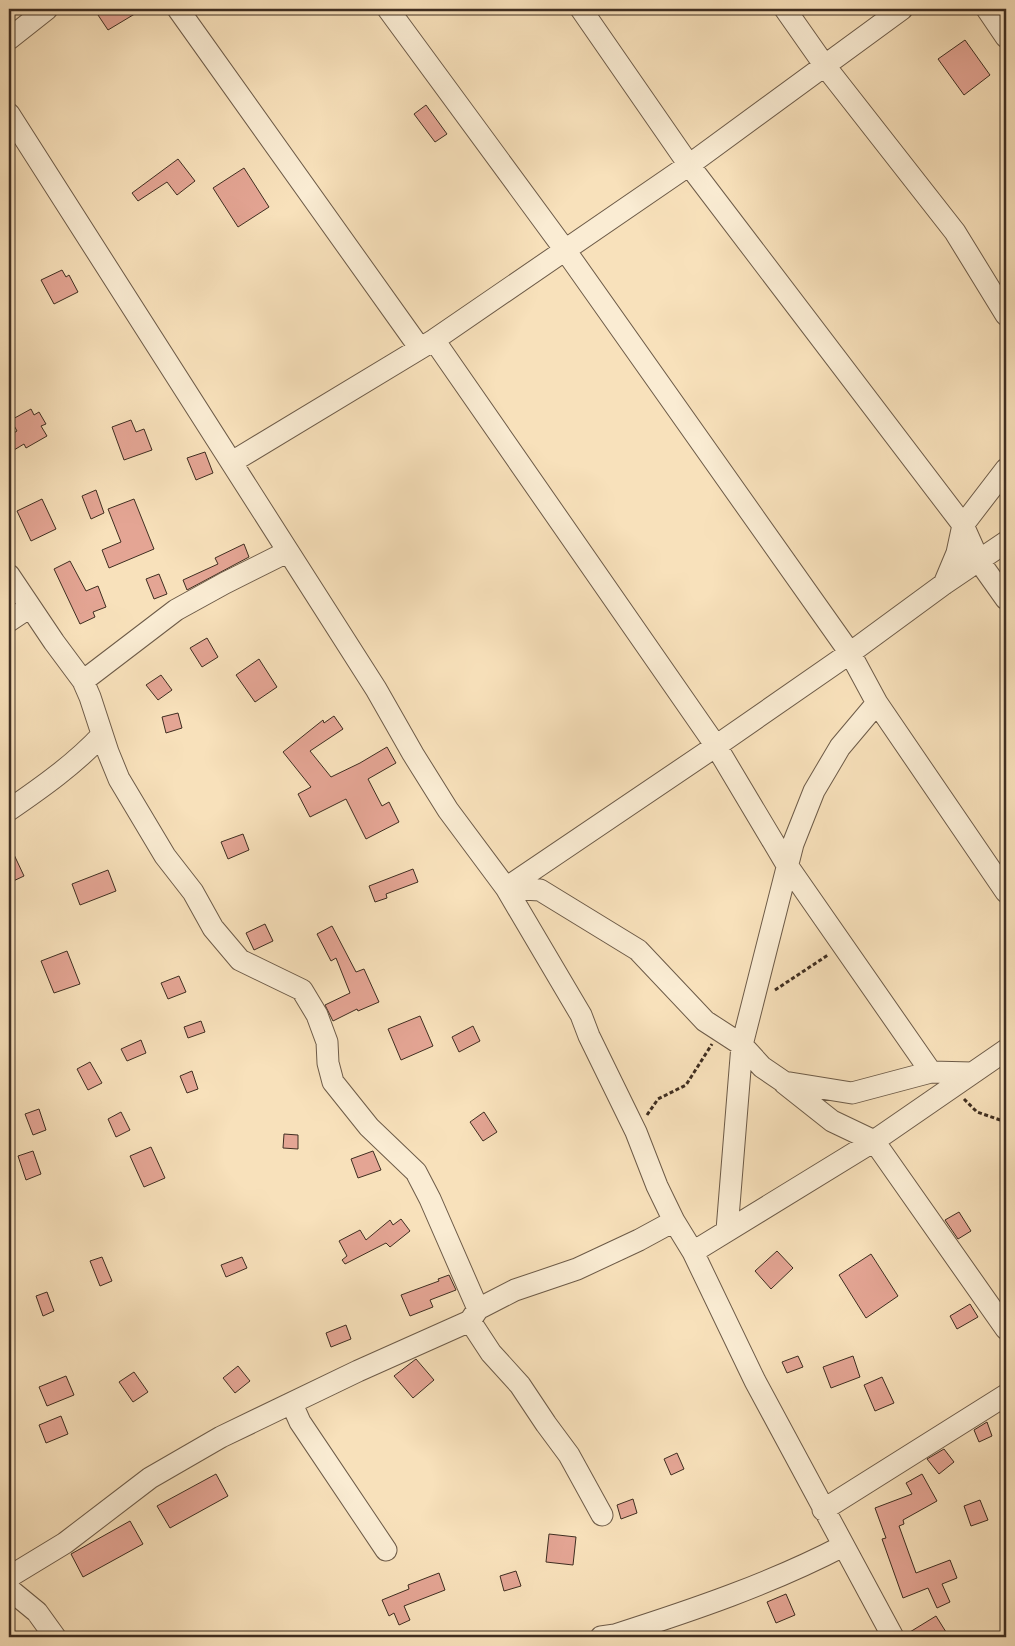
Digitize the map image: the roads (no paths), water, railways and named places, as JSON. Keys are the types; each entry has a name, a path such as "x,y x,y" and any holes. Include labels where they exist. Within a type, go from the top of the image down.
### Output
{"street":[{"path":"9,39 46,9"},
{"path":"178,9 427,343 716,746 787,865 931,1072"},
{"path":"388,9 565,250 850,653 876,703 1006,892"},
{"path":"581,9 689,165 963,525 979,561 1006,599"},
{"path":"784,9 825,66 955,232 1006,315"},
{"path":"232,462 427,343 565,250 689,165 902,9"},
{"path":"988,9 1006,37"},
{"path":"9,114 376,689 448,810 506,888 581,1015 589,1036 636,1132 657,1186 674,1221 693,1252 755,1381 893,1637"},
{"path":"944,584 956,553 963,525 1006,469"},
{"path":"506,888 716,746 1006,542"},
{"path":"82,681 176,610 287,552"},
{"path":"9,575 82,681 90,696 102,735 119,779 165,856 193,892 213,928 240,960 302,990 317,1015 326,1042 328,1063 333,1082 369,1127 416,1172 434,1207 474,1315 491,1352 520,1384 569,1455 602,1515"},
{"path":"9,621 30,607"},
{"path":"727,1230 742,1045 792,844 814,791 840,748 876,703"},
{"path":"9,810 40,788 92,746 102,735"},
{"path":"506,888 540,890 638,950 705,1020 742,1045 762,1067 784,1082 832,1121 874,1141 1006,1328"},
{"path":"693,1252 874,1141 1006,1050"},
{"path":"784,1082 852,1093 931,1072 972,1073"},
{"path":"9,1577 65,1543 150,1478 221,1437 474,1315 515,1290 577,1269 639,1240 674,1221"},
{"path":"823,1510 1006,1395"},
{"path":"292,1404 300,1422 386,1550"},
{"path":"601,1637 623,1632 710,1603 816,1561 843,1546"},
{"path":"9,1590 37,1612 55,1637"}]}
